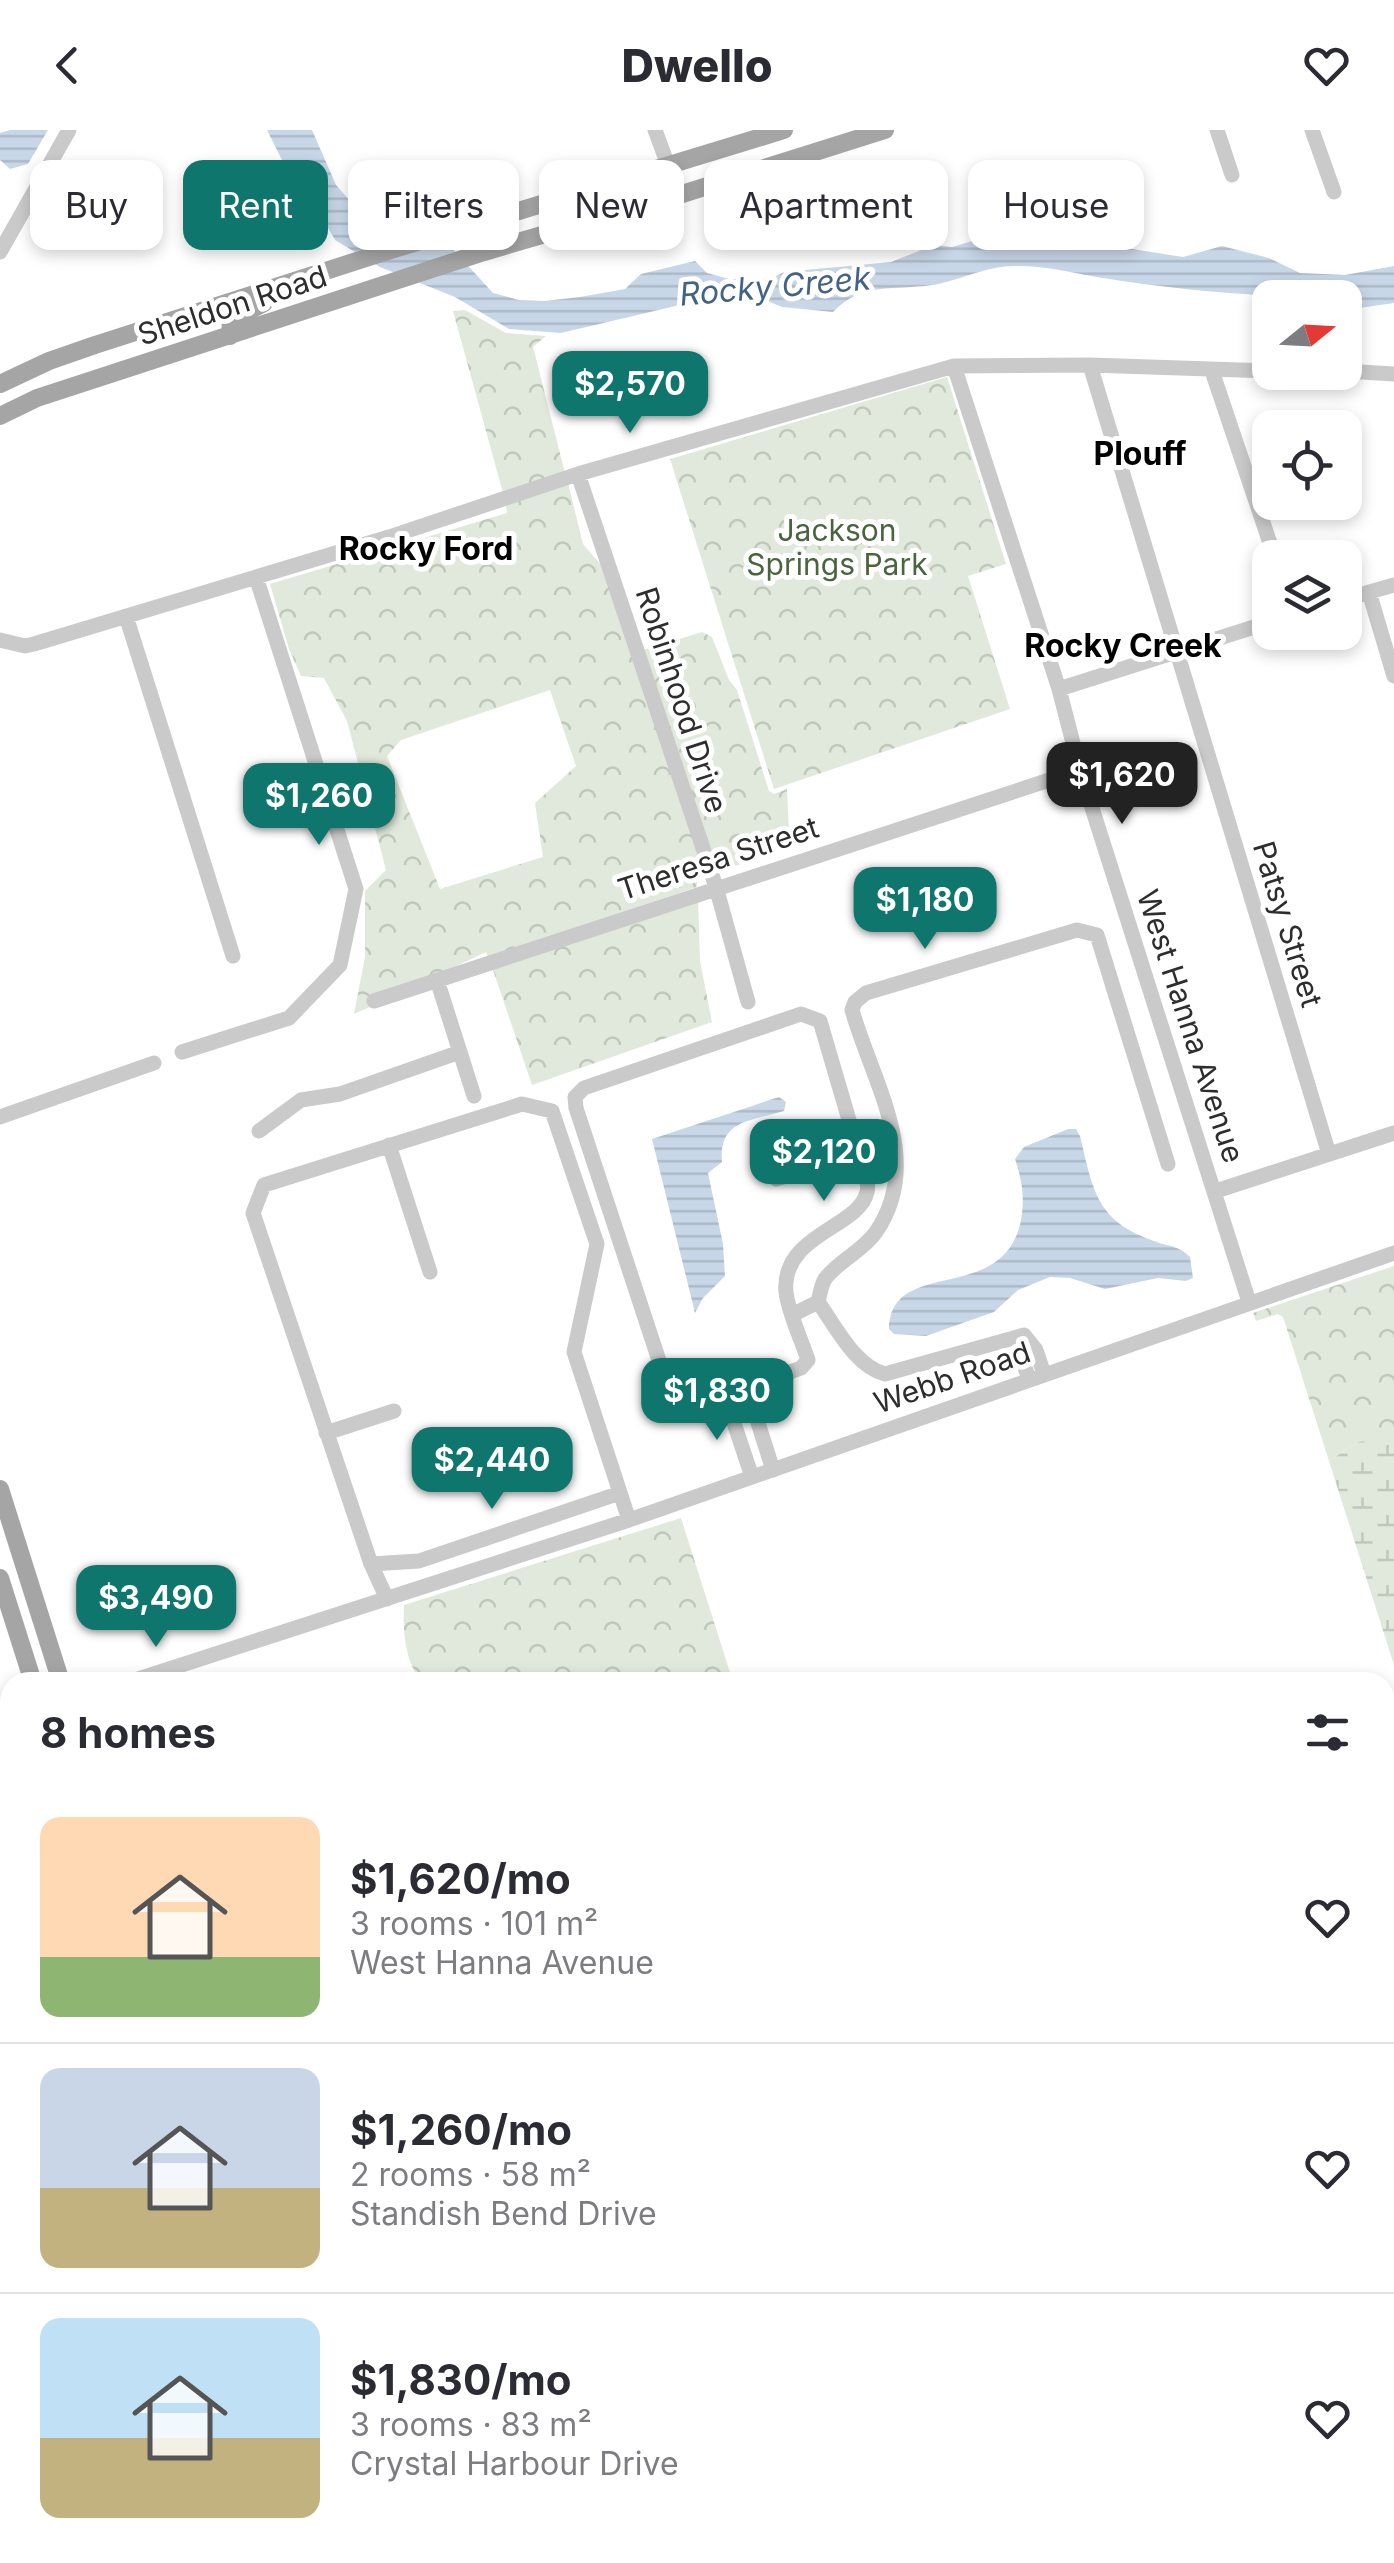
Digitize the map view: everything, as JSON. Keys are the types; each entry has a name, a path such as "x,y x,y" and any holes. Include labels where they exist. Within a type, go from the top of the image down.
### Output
{"main road":[{"name":"Sheldon Road","path":"684,162 784,130"},
{"name":"Sheldon Road","path":"684,194 885,130"},
{"name":"Sheldon Road","path":"0,384 64,356 539,205"},
{"name":"Sheldon Road","path":"0,416 37,398 539,236"},
{"path":"230,336 229,326 236,315 301,289 330,270"},
{"path":"0,1488 4,1515 57,1672"},
{"path":"0,1578 30,1672"}],"street":[{"path":"0,252 69,130"},
{"path":"655,130 668,160"},
{"path":"1217,130 1232,175"},
{"path":"1312,130 1334,192"},
{"path":"0,640 25,646 388,537 578,474 954,366 1090,365 1252,371"},
{"name":"Patsy Street","path":"1090,365 1328,1154"},
{"name":"West Hanna Avenue","path":"954,366 1059,688 1080,770 1249,1302"},
{"path":"1212,371 1269,540"},
{"path":"1362,372 1394,374"},
{"name":"Robinhood Drive","path":"578,474 716,886 748,1002"},
{"path":"182,1052 289,1018 340,965 356,889 256,577"},
{"path":"1362,594 1394,585"},
{"path":"1370,592 1394,676"},
{"path":"126,616 234,956"},
{"path":"1059,688 1252,628"},
{"name":"Theresa Street","path":"374,1000 1080,770"},
{"path":"794,1314 818,1302 824,1280 870,1240 890,1212 897,1181 898,1147 852,1010 866,993 1077,930 1097,935 1168,1164"},
{"path":"437,980 474,1096"},
{"path":"801,1014 820,1021 859,1154 868,1190 864,1200 798,1254 790,1267 786,1292 808,1360 801,1368 726,1396 691,1408 679,1405 670,1394 575,1097 584,1088 801,1014"},
{"path":"259,1131 301,1100 340,1094 460,1052"},
{"path":"0,1116 154,1063"},
{"path":"388,1599 370,1564 253,1213 264,1185 522,1104 552,1111 596,1244 574,1352 629,1520"},
{"path":"1216,1191 1394,1132"},
{"path":"389,1145 430,1272"},
{"path":"776,1179 859,1154"},
{"name":"Webb Road","path":"161,1672 629,1520 1394,1253"},
{"path":"818,1302 872,1371 884,1374 1024,1335 1036,1350 1036,1377"},
{"path":"747,1388 773,1470"},
{"path":"726,1396 752,1477"},
{"path":"326,1433 394,1412"},
{"path":"370,1564 419,1561 620,1493"}],"green space":[{"path":"465,310 506,333 546,336 533,347 565,473 503,493 453,311"},
{"name":"Jackson Springs Park","path":"947,377 1006,564 968,576 1010,709 774,789 670,459"},
{"path":"568,483 583,544 602,566 706,876 697,879 697,887 488,957 486,952 444,972 367,997 370,1007 354,1014 365,957 365,891 386,870 347,721 324,678 301,676 270,584 507,513 506,504","holes":["550,690 576,766 535,803 543,857 440,889 387,756 401,740"]},
{"path":"702,632 712,637 737,690 769,791 774,794 787,789 789,831 744,863 717,872 643,650"},
{"path":"698,898 700,961 712,1022 532,1085 492,967"},
{"path":"1394,1266 1394,1443 1356,1443 1329,1461 1283,1317 1278,1314 1256,1321 1253,1313"},
{"path":"1356,1443 1394,1443 1394,1665 1329,1461"},
{"path":"681,1518 730,1672 415,1672 405,1641 404,1605"}],"water":[{"path":"48,130 28,164 10,169 0,160 0,133"},
{"path":"267,130 312,130 325,160 282,160"},
{"path":"328,167 348,199 348,248 335,240 328,228"},
{"path":"968,242 968,250 1138,250 1183,257 1222,246 1269,258 1300,273 1345,275 1394,266 1394,303 1362,308 1362,280 1252,280 1252,295 1013,266 932,285 867,291 833,312 782,307 760,298 740,303 701,300 561,333 509,329 455,297 380,267 352,250 454,250 493,293 544,301 625,289 641,274 695,261 707,273 729,279 770,279 784,272 891,262 921,250 948,250 948,247"},
{"path":"779,1097 786,1102 784,1111 749,1120 731,1130 722,1148 722,1162 708,1173 723,1244 725,1276 703,1298 695,1313 652,1139"},
{"path":"1076,1129 1080,1136 1094,1188 1109,1213 1135,1233 1186,1253 1193,1278 1158,1278 1105,1289 1070,1278 1050,1277 1018,1290 994,1312 926,1336 894,1334 889,1329 895,1307 908,1293 972,1273 993,1263 1011,1247 1023,1204 1015,1159 1024,1147"}],"district":[{"name":"Plouff","path":"1140,453"},
{"name":"Rocky Ford","path":"426,548"},
{"name":"Rocky Creek","path":"1123,645"}]}
